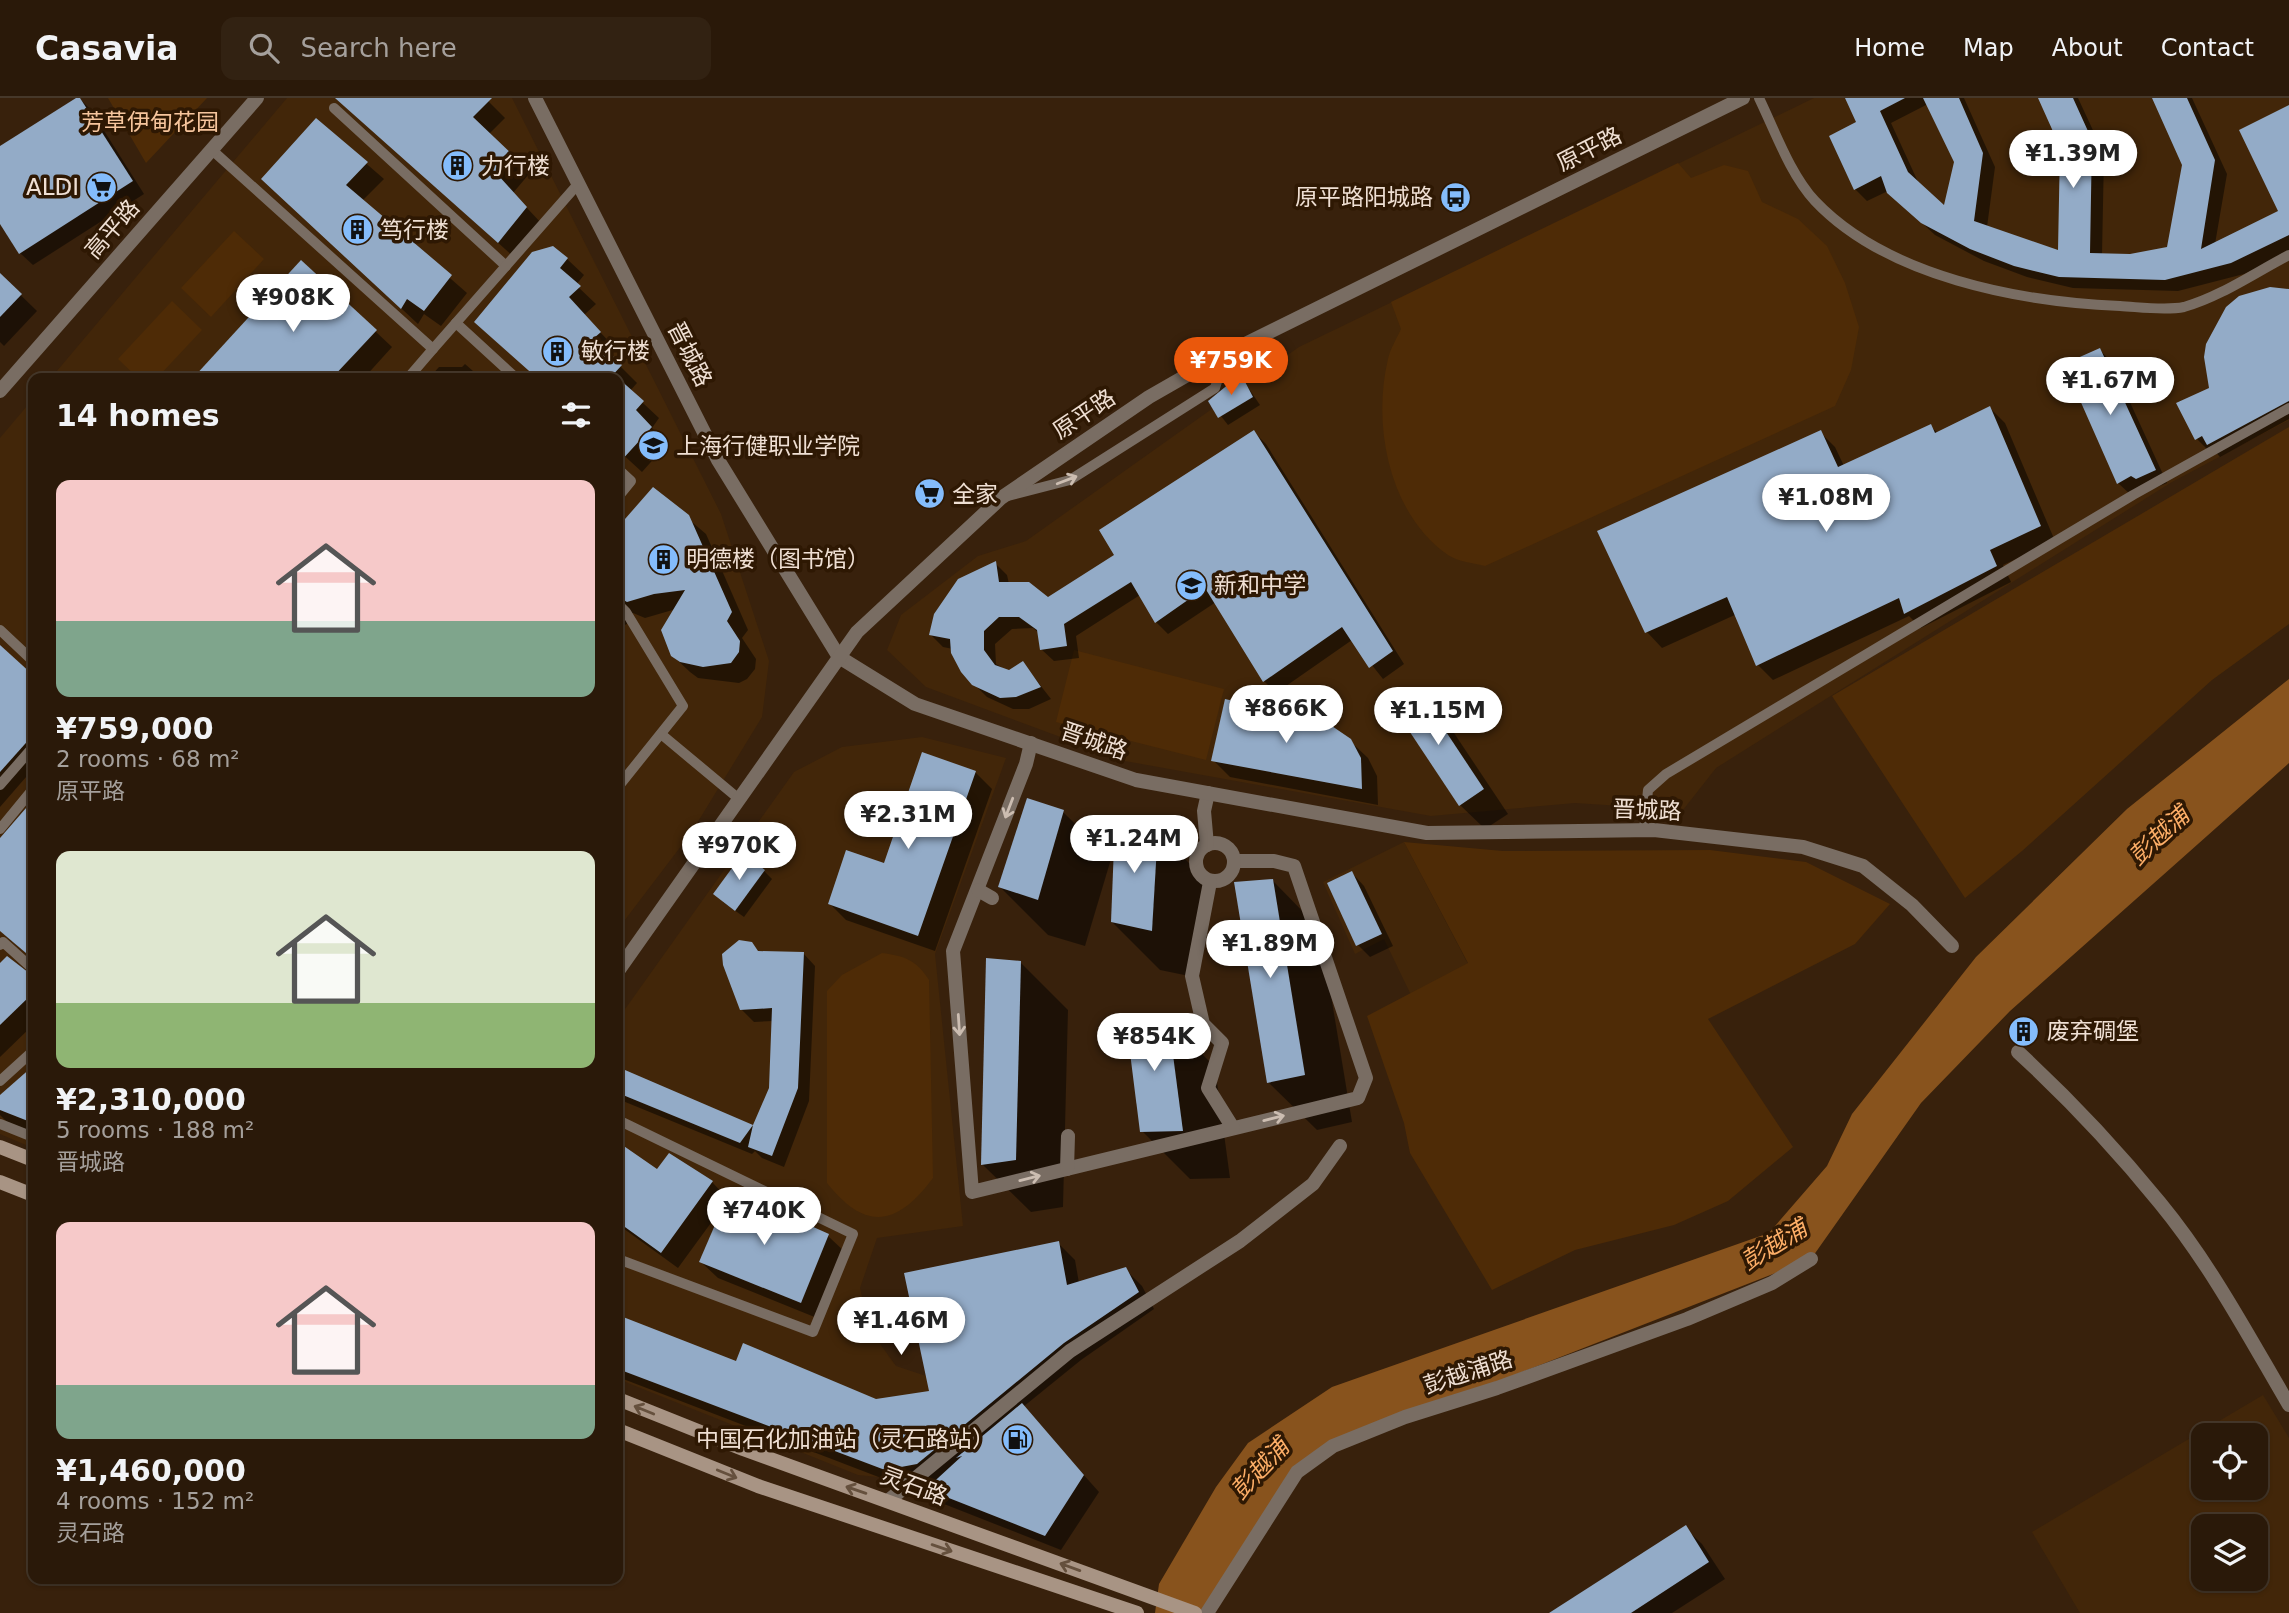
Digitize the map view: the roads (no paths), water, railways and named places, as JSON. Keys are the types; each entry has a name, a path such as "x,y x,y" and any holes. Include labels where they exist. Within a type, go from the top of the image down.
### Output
{"main road":[{"path":"0,1147 28,1158"},
{"path":"0,1182 28,1193"},
{"name":"灵石路","path":"623,1401 743,1449 1195,1613"},
{"path":"623,1432 758,1486 1136,1613"}],"street":[{"name":"高平路","path":"0,391 257,98"},
{"name":"晋城路","path":"535,98 718,460 839,657 915,704 1136,780 1427,833 1644,830 1803,847 1863,866 1912,905 1952,946"},
{"name":"原平路","path":"623,964 857,632 1001,498 1149,397 1226,353 1743,98"},
{"path":"1031,743 1026,764 953,951 972,1192 1359,1098 1366,1078 1294,866 1274,861 1235,861"},
{"path":"1207,845 1204,811 1208,793"},
{"path":"1216,841 1229,848 1235,861 1231,872 1210,882 1200,876 1195,866 1199,853 1216,841"},
{"path":"1210,882 1192,976 1203,1024 1222,1043 1208,1088 1233,1129"},
{"path":"978,890 992,898"},
{"path":"2018,1052 2048,1080 2161,1204 2220,1289 2289,1405"},
{"path":"1067,1169 1068,1136"},
{"path":"888,1501 1070,1351 1240,1241 1313,1184 1340,1146"},
{"name":"彭越浦路","path":"1207,1613 1297,1472 1334,1446 1405,1417 1509,1383 1687,1318 1772,1283 1811,1259"}],"lane":[{"path":"1759,98 1790,161 1814,200 1839,222 1894,256 1970,283 2052,302 2183,307 2289,255"},
{"path":"334,108 506,266"},
{"path":"212,150 433,349"},
{"path":"412,373 578,184"},
{"path":"456,323 511,373"},
{"path":"1001,498 1070,480 1215,388 1226,353"},
{"path":"1644,830 1648,790 1666,774 2133,495 2289,408"},
{"path":"623,474 631,481 623,491"},
{"path":"623,609 683,706 623,781"},
{"path":"0,630 28,656"},
{"path":"662,734 739,799"},
{"path":"0,785 28,753"},
{"path":"0,830 28,795"},
{"path":"0,945 3,942 28,964"},
{"path":"0,1081 28,1056"},
{"path":"623,1122 853,1234 813,1332 623,1261"},
{"path":"0,1124 28,1135"}],"water":[{"name":"彭越浦","path":"2289,679 2289,763 2010,1011 1921,1103 1811,1259 1333,1446 1297,1472 1206,1613 1155,1613 1159,1584 1216,1487 1248,1443 1332,1387 1769,1233 1827,1166 1852,1114 1976,957 2127,809"}],"place":[{"name":"力行楼","path":"458,166"},
{"name":"ALDI","path":"102,187"},
{"name":"原平路阳城路","path":"1456,197"},
{"name":"笃行楼","path":"357,230"},
{"name":"敏行楼","path":"558,351"},
{"name":"上海行健职业学院","path":"653,446"},
{"name":"全家","path":"929,494"},
{"name":"明德楼（图书馆）","path":"663,559"},
{"name":"新和中学","path":"1191,585"},
{"name":"废弃碉堡","path":"2024,1031"},
{"name":"中国石化加油站（灵石路站）","path":"1018,1439"}],"park label":[{"name":"芳草伊甸花园","path":"150,122"}]}
